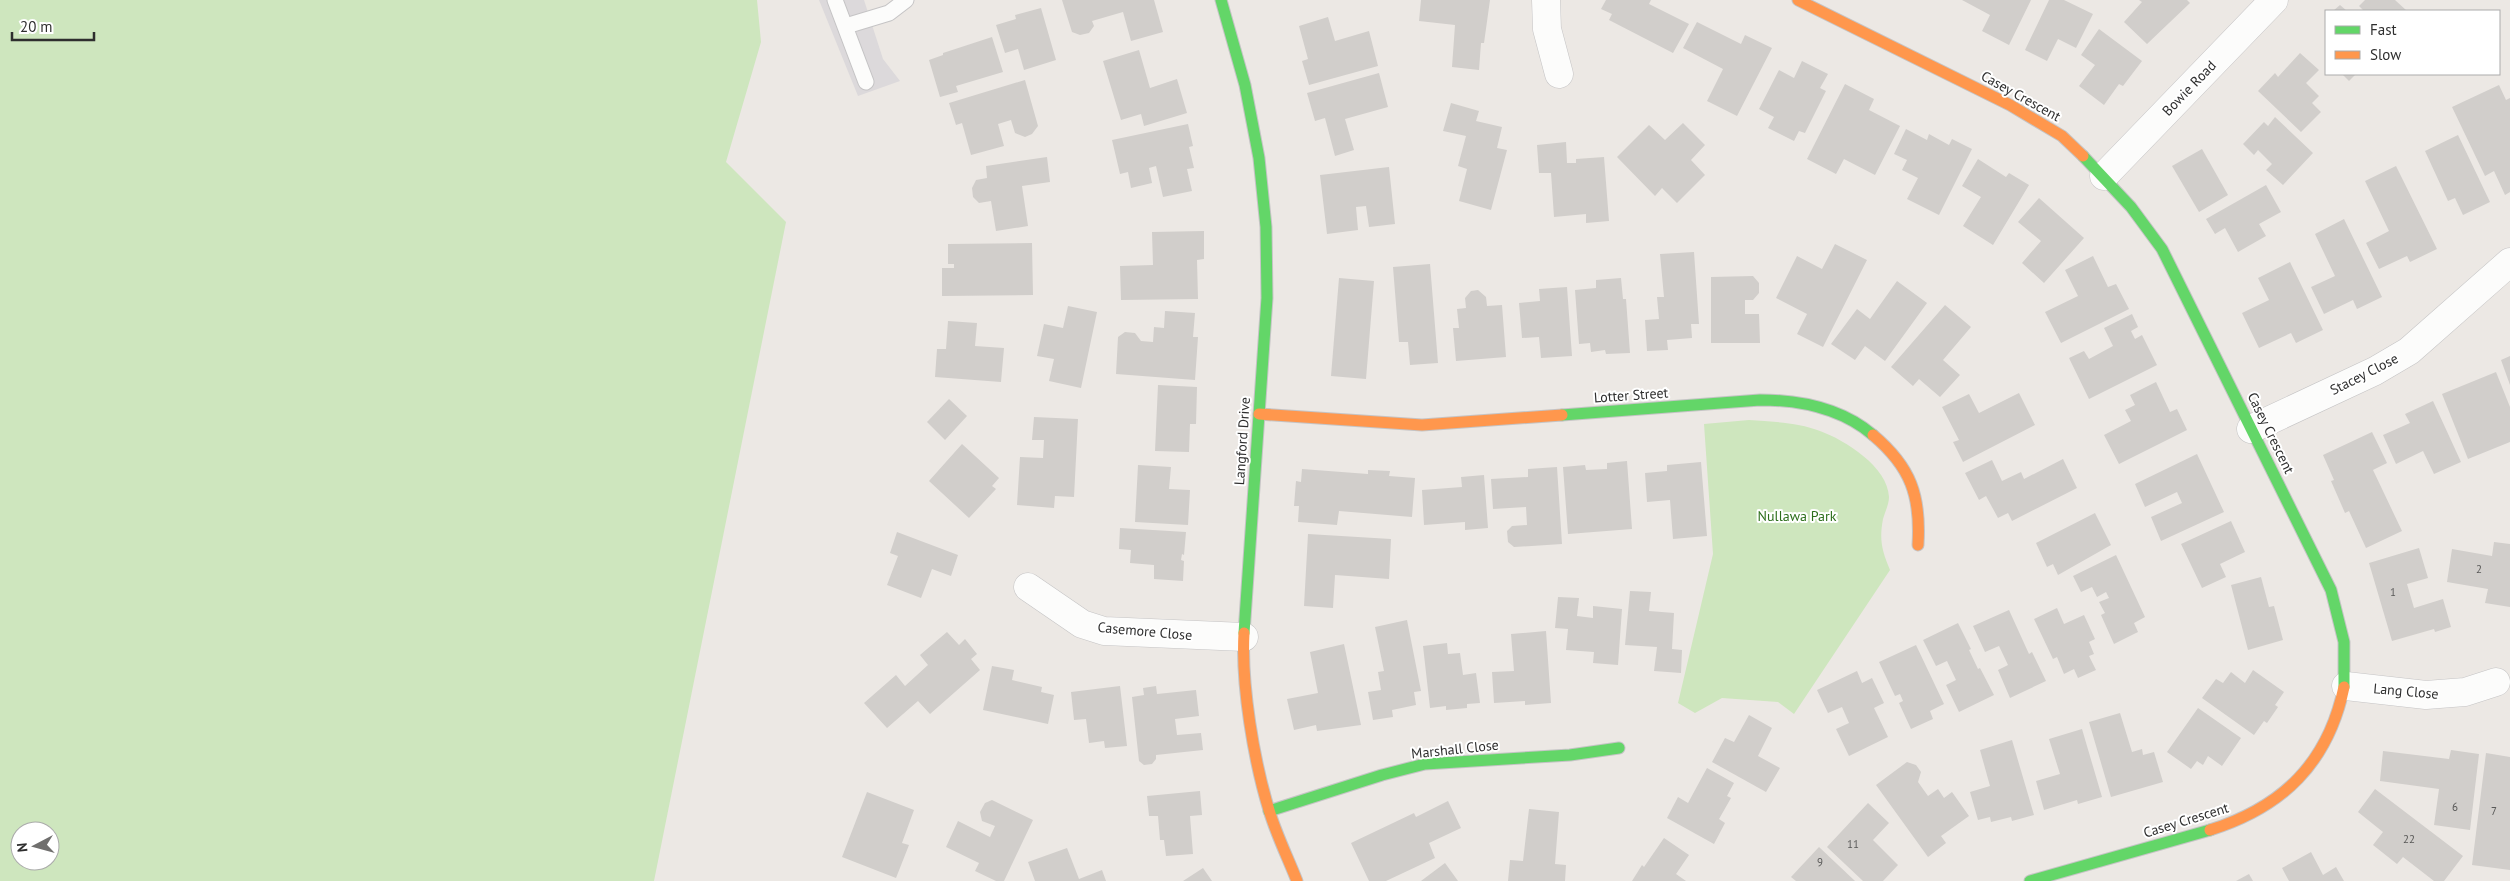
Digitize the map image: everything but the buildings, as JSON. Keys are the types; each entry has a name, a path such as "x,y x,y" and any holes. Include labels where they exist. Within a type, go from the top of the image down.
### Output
{"street":[{"name":"Langford Drive","path":"1221,0 1245,85 1259,158 1263,193 1267,298 1244,637 1248,703 1254,744 1269,812 1297,881"},
{"path":"1546,0 1547,29 1559,74"},
{"name":"Casey Crescent","path":"1798,0 2010,104 2062,136 2104,176 2131,207 2162,249 2331,590 2346,658 2346,686 2328,739 2315,762 2300,780 2257,811 2222,826 2030,881"},
{"name":"Bowie Road","path":"2104,176 2274,0"},
{"name":"Stacey Close","path":"2252,429 2375,371 2408,351 2510,262"},
{"name":"Lotter Street","path":"1259,414 1422,425 1760,400 1795,401 1833,412 1851,421 1870,433 1899,460 1916,496 1920,522 1918,545"},
{"name":"Casemore Close","path":"1028,587 1082,624 1104,630 1244,637"},
{"name":"Lang Close","path":"2346,686 2426,695 2465,692 2496,682"},
{"name":"Marshall Close","path":"1269,812 1382,775 1425,764 1570,755 1619,748"}],"lane":[{"path":"835,0 866,82"},
{"path":"846,26 888,13 906,0"}],"shaded area":[{"path":"819,0 864,0 883,59 900,81 858,96"}],"green space":[{"path":"0,0 757,0 761,42 726,162 786,222 654,881 0,881"},
{"name":"Nullawa Park","path":"1749,420 1794,424 1812,428 1830,435 1853,448 1873,465 1887,486 1889,497 1883,519 1881,539 1890,570 1794,714 1778,702 1722,698 1695,713 1678,703 1713,554 1704,424"}],"traffic: fast":[{"path":"1221,0 1245,85 1259,158 1266,227 1267,298 1244,633"},
{"path":"2083,156 2131,207 2162,249 2331,590 2344,642 2344,687"},
{"path":"1562,415 1775,400 1820,407 1848,418 1873,435"},
{"path":"1269,811 1382,775 1425,764 1570,755 1619,748"},
{"path":"2030,881 2210,830"}],"traffic: slow":[{"path":"1798,0 2010,105 2062,136 2083,156"},
{"path":"1259,414 1422,425 1562,415"},
{"path":"1873,435 1896,459 1905,471 1911,484 1918,512 1918,545"},
{"path":"1244,633 1247,699 1258,769 1272,819 1297,881"},
{"path":"2210,830 2259,809 2280,795 2298,778 2314,760 2327,738 2337,714 2344,687"}]}
